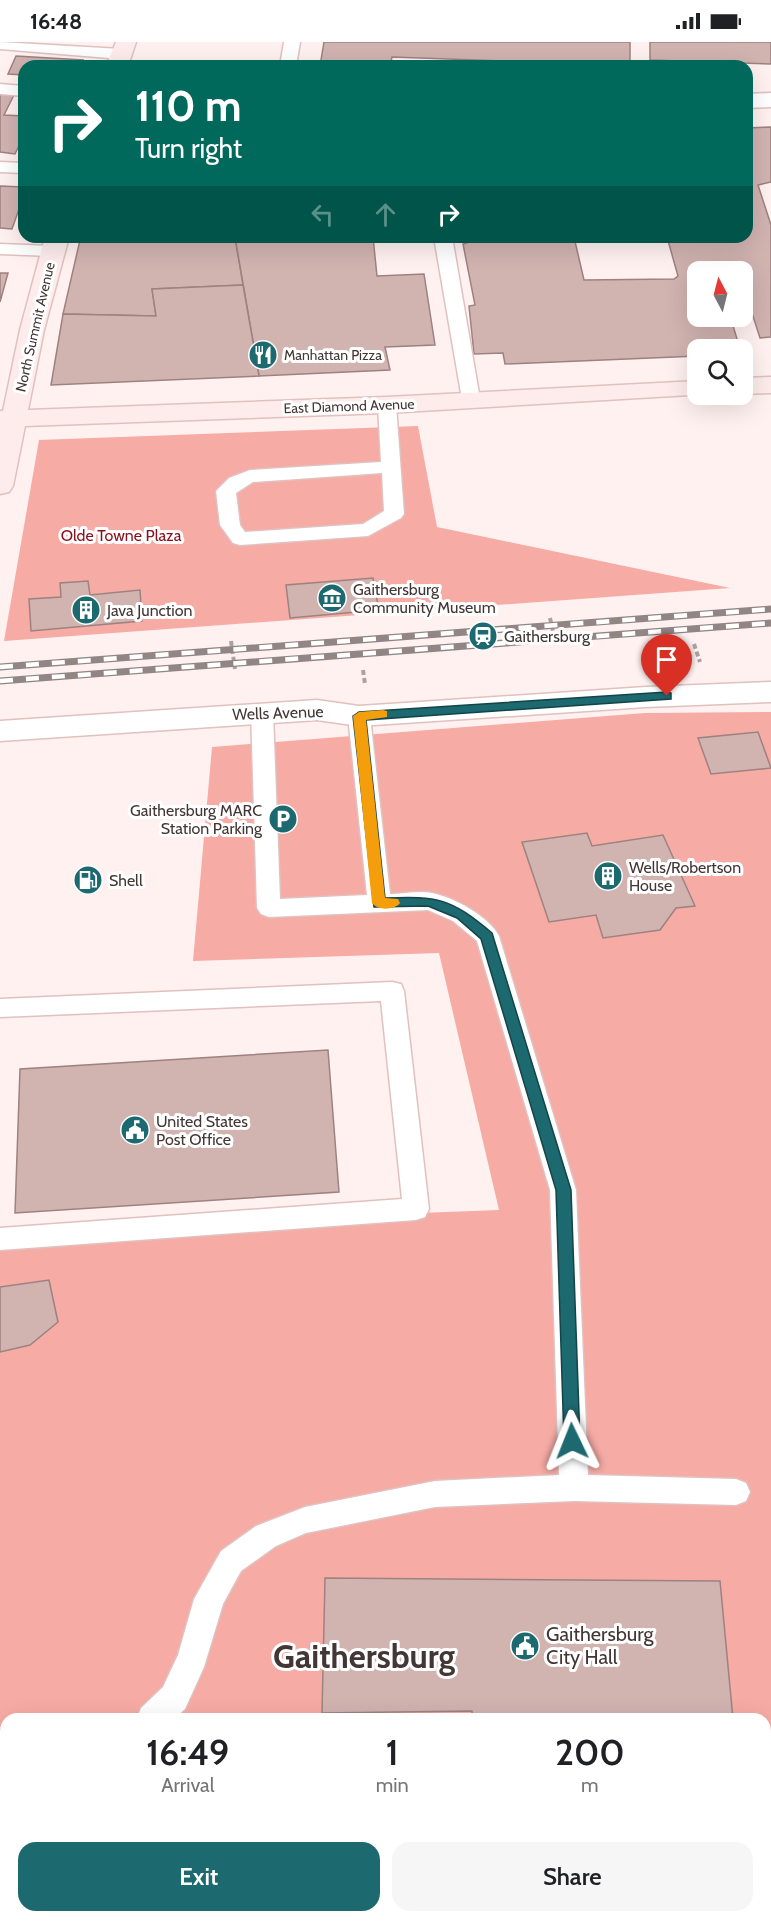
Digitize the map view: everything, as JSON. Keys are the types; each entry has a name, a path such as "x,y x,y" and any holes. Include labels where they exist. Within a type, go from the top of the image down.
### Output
{"street":[{"path":"753,101 771,100"},
{"name":"North Summit Avenue","path":"0,486 8,418 55,244"},
{"path":"753,386 771,385"},
{"name":"East Diamond Avenue","path":"8,418 387,405 687,389"},
{"name":"Wells Avenue","path":"0,730 262,712 317,710 359,716 646,697 771,692"}],"lane":[{"path":"289,60 292,42"},
{"path":"0,44 121,54"},
{"path":"0,89 18,90"},
{"path":"0,167 18,168"},
{"path":"444,243 471,399"},
{"path":"0,249 55,244"},
{"path":"387,405 394,514 368,530 240,540 230,525 226,491 236,482 250,476 390,467"},
{"path":"262,712 269,908 429,901 461,915 487,936 564,1190 574,1488"},
{"path":"359,716 379,903"},
{"path":"0,1008 392,991 416,1209 0,1239"},
{"path":"158,1713 174,1698 193,1657 209,1599 231,1561 266,1536 305,1520 435,1494 574,1488 736,1492"}],"path":[{"path":"550,618 556,644"},
{"path":"231,641 235,669"},
{"path":"694,644 700,662"}],"green space":[{"name":"Olde Towne Plaza","path":"418,426 437,527 730,588 4,641 39,440"},
{"path":"771,712 771,1713 0,1713 0,1229 499,1210 439,953 193,961 212,747 645,713"}],"building":[{"path":"324,42 630,42 630,60 475,60 392,57 391,60 321,60"},
{"path":"650,42 771,42 771,64 753,63 753,60 650,60"},
{"path":"16,56 83,60 18,60 18,75 8,74"},
{"path":"0,94 14,95 4,115 18,116 18,148 15,154 0,152"},
{"path":"771,127 771,182 758,185 771,225 771,337 760,338 753,316 753,261 687,261 687,327 733,327 737,339 687,339 687,356 505,364 503,353 474,354 469,306 475,305 463,244 575,243 584,280 674,279 678,276 669,243 753,243 753,128"},
{"path":"0,186 18,187 18,212 12,229 0,228"},
{"path":"79,243 236,243 243,285 152,289 156,316 63,314"},
{"path":"236,243 374,243 377,276 424,274 435,345 385,347 390,370 259,376"},
{"path":"0,273 8,273 0,302"},
{"path":"243,285 259,376 51,385 63,314 156,316 152,289"},
{"name":"Gaithersburg Community Museum","path":"373,578 379,610 290,618 286,585"},
{"name":"Java Junction","path":"88,581 90,595 140,590 142,621 31,631 29,599 61,597 60,583"},
{"path":"758,732 771,768 711,774 698,738"},
{"name":"Wells/Robertson House","path":"587,833 592,846 663,835 695,906 676,908 660,930 603,938 596,915 549,922 522,842"},
{"path":"328,1050 339,1192 15,1213 20,1069"},
{"path":"49,1280 58,1322 30,1345 0,1352 0,1287"},
{"name":"Gaithersburg City Hall","path":"325,1578 720,1581 732,1713 472,1713 472,1711 322,1713"}],"railway":[{"path":"0,667 771,609"},
{"path":"0,681 771,623"}],"slow traffic":[{"path":"383,714 359,716 379,903 393,903"}],"place":[{"name":"Manhattan Pizza","path":"263,355"},
{"name":"Gaithersburg Community Museum","path":"332,598"},
{"name":"Java Junction","path":"86,610"},
{"name":"Gaithersburg","path":"483,636"},
{"name":"Gaithersburg MARC Station Parking","path":"283,819"},
{"name":"Wells/Robertson House","path":"608,876"},
{"name":"Shell","path":"88,880"},
{"name":"United States Post Office","path":"135,1130"},
{"name":"Gaithersburg City Hall","path":"525,1646"}],"district":[{"name":"Gaithersburg","path":"364,1656"}],"route":[{"path":"572,1441 564,1190 487,936 461,915 429,901 379,903 359,716 667,696"}]}
